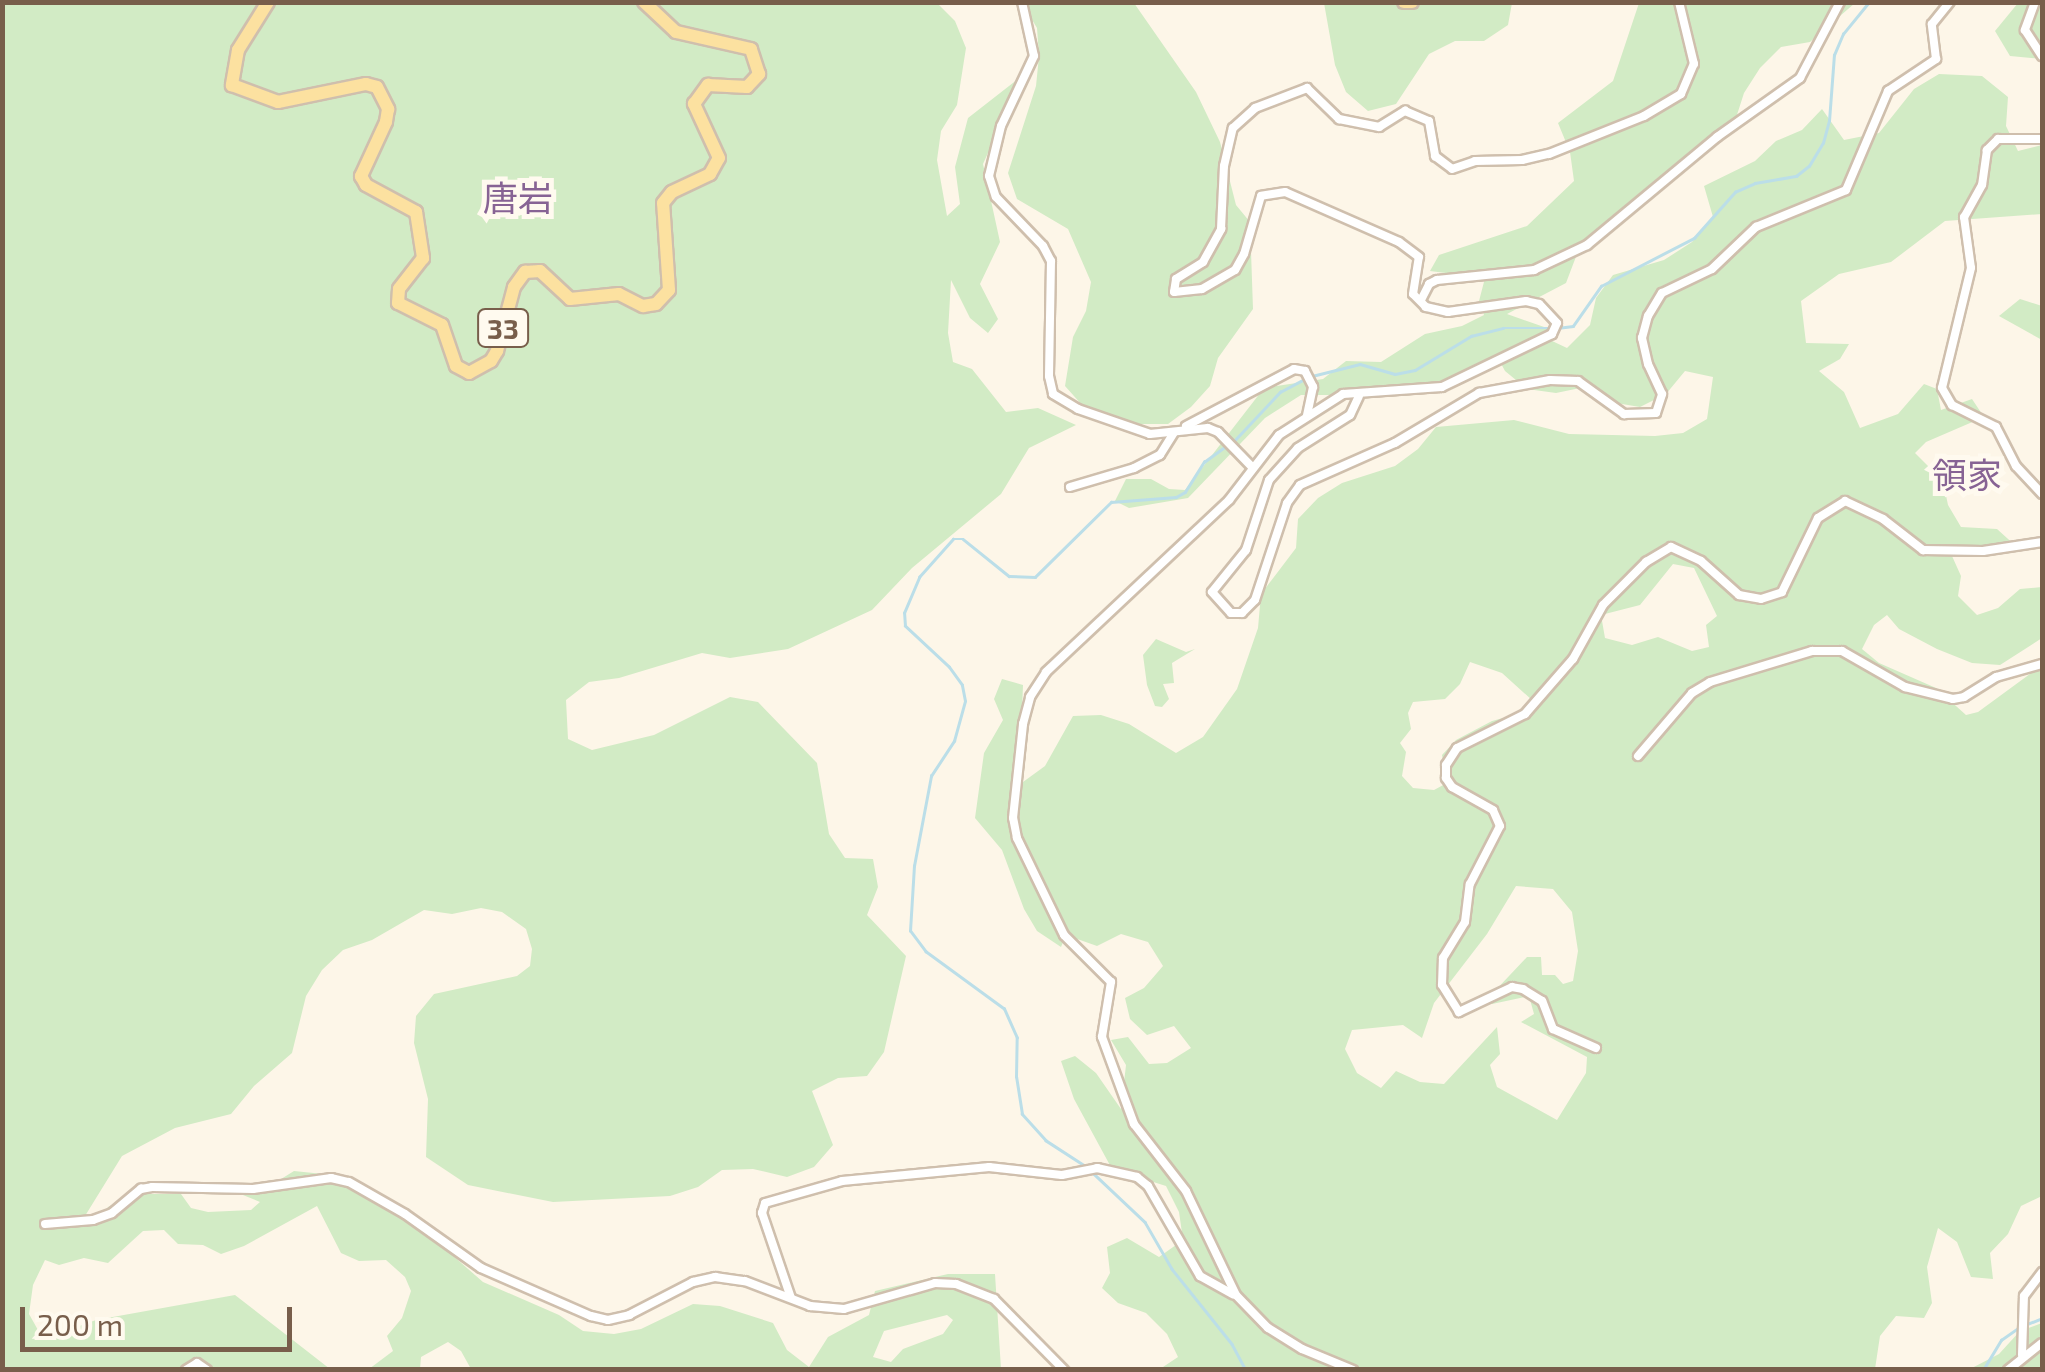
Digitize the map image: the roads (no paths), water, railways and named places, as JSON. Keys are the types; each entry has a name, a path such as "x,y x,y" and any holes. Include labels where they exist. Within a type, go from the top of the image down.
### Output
{"main road":[{"name":"33","path":"268,2 238,50 232,85 278,102 366,84 377,87 388,109 386,122 361,176 366,185 416,212 423,258 399,289 398,303 442,325 456,366 469,373 491,361 497,351 514,287 525,272 540,271 570,298 618,294 643,306 656,304 668,290 663,260 664,203 672,192 710,174 719,158 694,104 708,86 747,87 755,82 758,68 751,50 676,32 644,2"},
{"path":"1404,2 1412,2"}],"street":[{"path":"1022,2 1034,56 1001,126 989,176 996,197 1044,246 1051,261 1048,376 1054,394 1078,409 1150,434 1198,427 1218,432 1249,465"},
{"path":"1236,1296 1186,1191 1134,1124 1102,1036 1111,982 1064,934 1017,838 1013,818 1023,724 1030,697 1046,672 1235,492 1249,465 1269,444 1307,415 1343,394 1359,396 1442,387 1552,334 1557,322 1539,304 1526,301 1448,312 1426,307 1413,294 1419,257 1399,242 1309,202 1271,191 1256,206 1244,254 1234,270 1202,289 1174,292 1176,279 1203,262 1221,229 1224,166 1233,128 1255,108 1307,88 1339,118 1379,127 1405,112 1430,122 1435,156 1452,169 1475,160 1522,160 1549,154 1644,116 1681,94 1694,64 1679,2"},
{"path":"1421,300 1429,284 1438,280 1534,270 1588,245 1717,137 1800,78 1840,2"},
{"path":"1359,396 1350,414 1298,448 1269,480 1246,550 1212,592 1231,614 1242,613 1254,600 1287,503 1300,484 1395,443 1479,393 1550,380 1578,381 1624,414 1656,413 1662,394 1642,338 1648,316 1662,292 1712,270 1756,226 1846,190 1888,91 1936,59 1932,24 1950,2"},
{"path":"2035,2 2025,30 2042,56"},
{"path":"2042,139 1998,139 1987,150 1982,184 1964,217 1971,268 1942,388 1952,406 1996,427 2016,466 2042,494"},
{"path":"1070,487 1134,468 1160,455 1175,432 1294,370 1305,371 1313,387 1307,415"},
{"path":"1596,1048 1552,1029 1542,1001 1523,989 1512,987 1459,1012 1442,985 1443,958 1465,922 1470,884 1500,826 1494,810 1452,787 1446,778 1446,765 1457,748 1525,714 1573,659 1603,605 1646,562 1672,547 1701,561 1739,595 1761,599 1782,592 1818,518 1846,500 1883,519 1923,550 1983,550 2042,542"},
{"path":"1638,756 1692,693 1710,682 1812,651 1842,651 1905,688 1953,699 1964,698 1996,677 2042,664"},
{"path":"795,1300 786,1292 762,1213 764,1203 842,1181 990,1166 1062,1174 1097,1168 1137,1177 1148,1186 1200,1276 1236,1296 1268,1328 1302,1349 1353,1370"},
{"path":"45,1224 102,1216 141,1189 152,1187 253,1189 331,1178 349,1182 393,1206 481,1268 591,1316 608,1320 629,1315 693,1282 716,1277 745,1281 795,1300 844,1309 935,1283 974,1288 1019,1321 1064,1370"},
{"path":"2022,1355 2024,1296 2042,1272"},
{"path":"2008,1370 2022,1355 2042,1343"},
{"path":"186,1370 196,1363 207,1370"}],"waterway":[{"path":"1557,328 1573,326 1601,286 1694,238 1735,192 1755,183 1796,176 1809,166 1823,143 1829,121 1834,55 1843,34 1869,2"},
{"path":"1312,376 1360,364 1395,374 1415,370 1471,336 1503,328 1549,328"},
{"path":"1233,442 1280,392 1304,379"},
{"path":"1086,1167 1046,1141 1022,1114 1016,1077 1017,1038 1004,1009 926,952 910,931 914,866 931,776 954,741 965,701 962,685 949,667 905,626 904,613 919,577 953,539 963,539 1009,576 1035,577 1111,502 1176,497 1185,492 1204,462 1226,446"},
{"path":"1092,1172 1145,1222 1172,1269 1232,1344 1246,1370"},
{"path":"2025,1325 2042,1318"},
{"path":"1983,1370 2001,1340 2018,1328"}],"district":[{"name":"唐岩","path":"518,197"},
{"name":"領家","path":"1967,474"}]}
